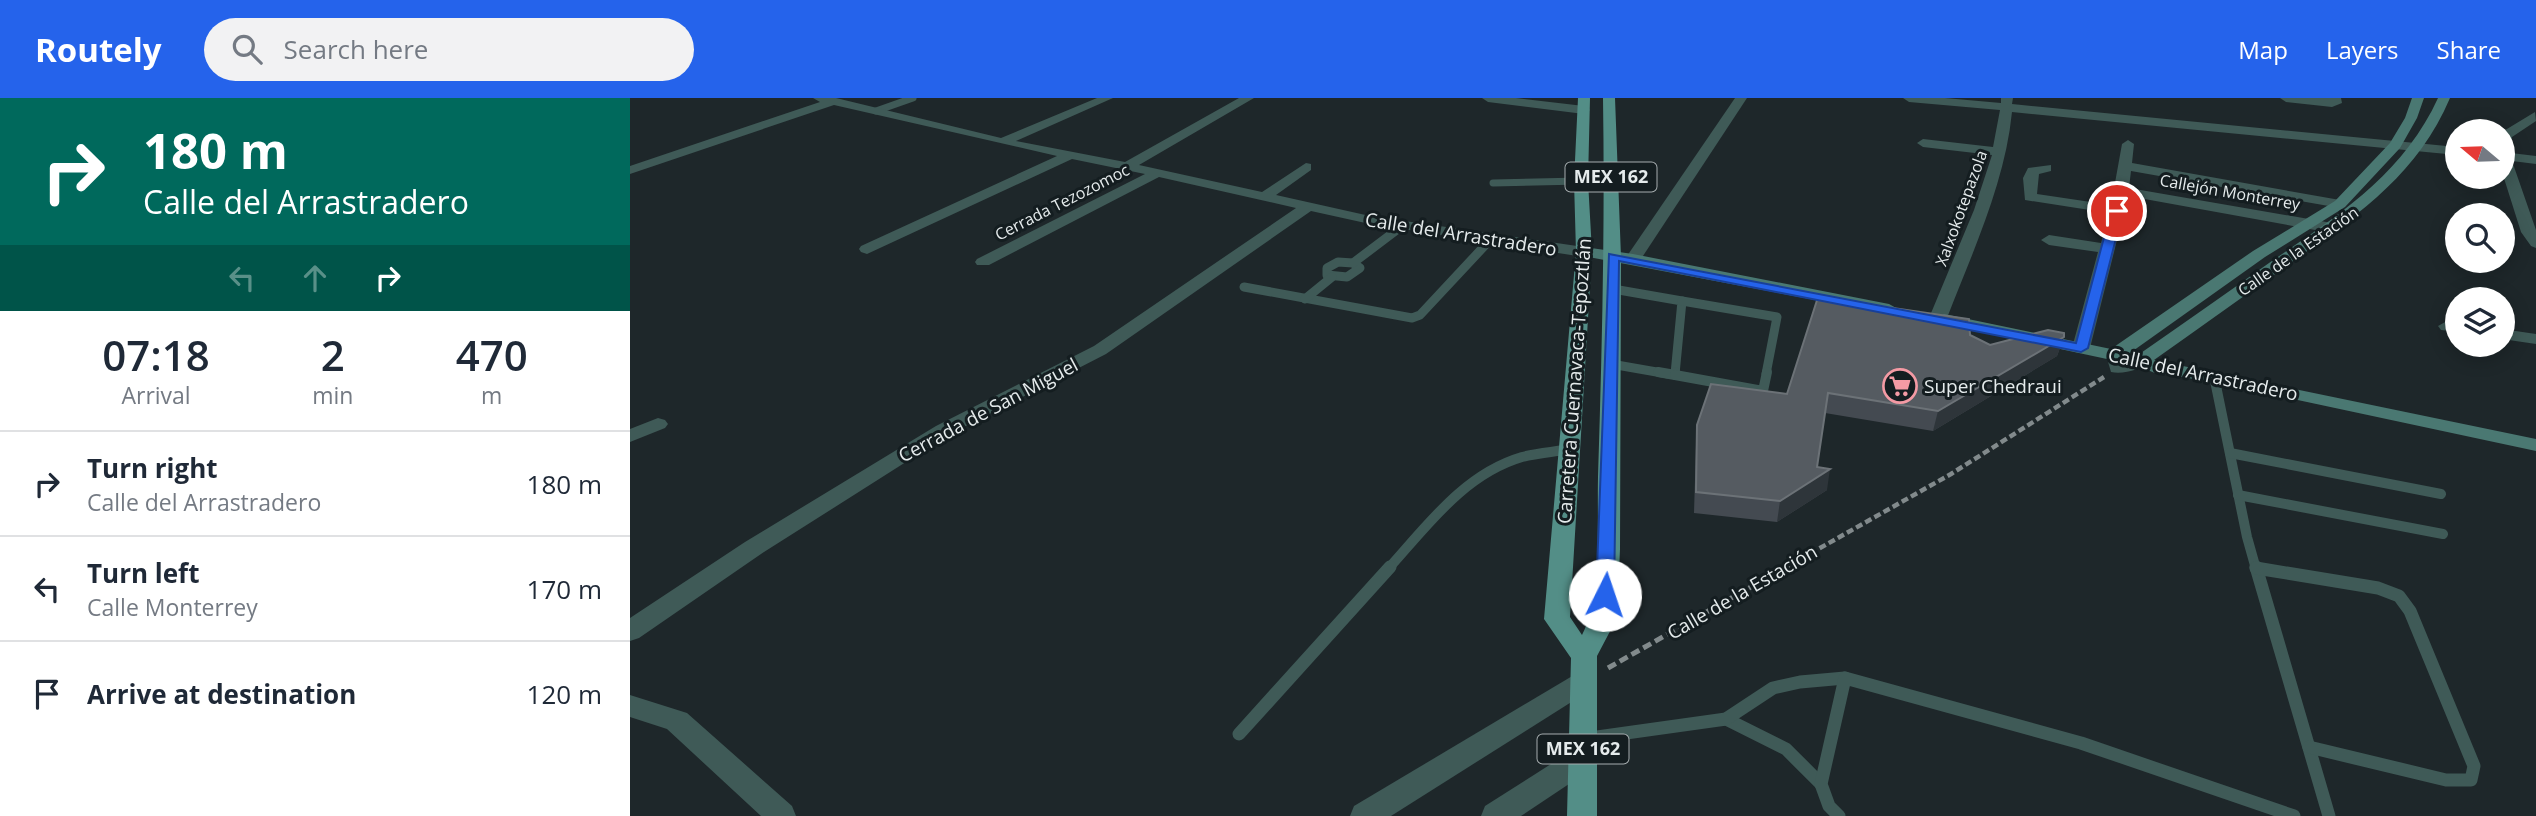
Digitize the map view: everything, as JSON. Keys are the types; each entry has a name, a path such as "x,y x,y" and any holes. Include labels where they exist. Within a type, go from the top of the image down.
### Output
{"main road":[{"name":"Carretera Cuernavaca-Tepoztlán","path":"1583,669 1604,618 1608,549 1613,289 1609,98"},
{"name":"Carretera Cuernavaca-Tepoztlán","path":"1583,669 1557,620 1584,253 1581,181 1584,104"},
{"name":"MEX 162","path":"1583,669 1583,816"}],"street":[{"name":"Calle del Arrastradero","path":"818,98 1002,142 1127,166 1307,207 1402,226 1633,259 2081,348 2117,361"},
{"path":"1002,142 1107,98"},
{"path":"1127,166 1248,98"},
{"path":"1488,98 1584,104"},
{"path":"1633,259 1741,98"},
{"path":"1909,98 2007,103 2445,150"},
{"path":"2286,98 2336,103 2335,98"},
{"name":"Calle de la Estación","path":"2117,361 2259,254 2340,204 2395,145 2412,118 2418,98"},
{"name":"Calle de la Estación","path":"2117,361 2141,361 2332,228 2390,179 2433,123 2444,98"},
{"path":"630,170 834,101"},
{"name":"Xalxokotepazola","path":"1925,316 1983,205 2000,152 2007,103"},
{"path":"2515,128 2534,113"},
{"path":"1923,143 2000,152"},
{"path":"2081,348 2122,191 2128,144"},
{"path":"867,249 1071,155"},
{"path":"2515,157 2536,160"},
{"path":"2126,166 2340,204"},
{"path":"1264,197 1306,167"},
{"path":"2046,168 2033,171 2030,178 2030,197 2117,211"},
{"name":"Cerrada Tezozomoc","path":"982,262 1157,173"},
{"path":"2515,182 2529,212 2536,243"},
{"name":"Callejón Monterrey","path":"2122,191 2332,228"},
{"name":"Cerrada de San Miguel","path":"630,631 753,548 943,430 1100,350 1307,207"},
{"path":"2049,240 2108,249"},
{"path":"2515,336 2536,339"},
{"name":"Calle del Arrastradero","path":"2141,361 2155,367 2214,376 2536,445"},
{"path":"630,436 658,424"},
{"path":"1365,816 1583,669"},
{"path":"630,706 677,721 781,816"},
{"path":"1496,816 1583,749"}],"lane":[{"path":"876,111 913,98"},
{"path":"1493,183 1581,181"},
{"path":"1332,277 1325,271 1331,264 1353,262 1402,226"},
{"path":"1244,287 1405,318 1420,315 1490,240"},
{"path":"1305,299 1332,277 1347,277 1358,272 1360,268 1353,262"},
{"path":"1611,364 1763,391 1777,317 1613,289"},
{"path":"1675,375 1682,300"},
{"path":"2214,376 2256,568 2329,816"},
{"path":"1239,734 1446,505 1480,475 1522,457 1570,449"},
{"path":"2230,453 2441,494"},
{"path":"2238,495 2443,534"},
{"path":"2256,568 2378,588 2399,596 2410,611 2474,766 2471,780 2446,780 2309,747"},
{"path":"1583,749 1726,719 1773,688 1800,682 1845,678 2081,743 2294,816"},
{"path":"1821,784 1845,678"},
{"path":"1726,719 1786,750 1821,784 1829,806 1839,816"}],"path":[{"name":"Calle de la Estación","path":"1583,669 1951,474 2117,361"}],"building":[{"path":"1818,297 1969,319 1970,335 1990,345 2048,330 2064,333 2064,337 1938,411 1828,393 1817,467 1830,469 1780,501 1696,492 1697,425 1711,384 1787,394"}],"place":[{"name":"Super Chedraui","path":"1900,386"}],"route":[{"path":"1605,595 1613,257 1938,318 2081,348 2117,211"}]}
